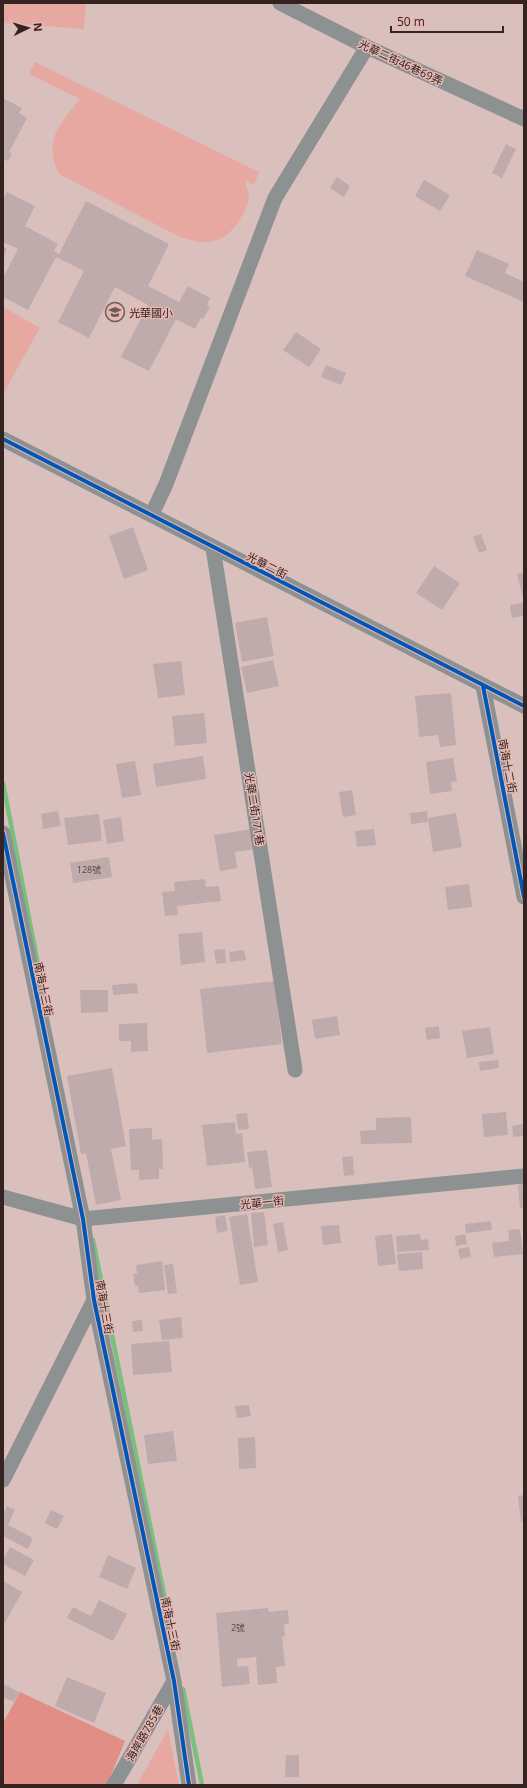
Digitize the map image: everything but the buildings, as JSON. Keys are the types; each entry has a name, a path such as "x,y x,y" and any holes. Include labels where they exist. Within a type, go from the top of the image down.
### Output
{"street":[{"name":"光華二街46巷69弄","path":"280,3 367,47 524,119"},
{"path":"152,514 166,484 275,198 367,47"},
{"name":"光華二街","path":"3,439 152,514 213,548 524,706"},
{"name":"光華二街171巷","path":"213,548 296,1070"},
{"name":"南海十二街","path":"483,686 524,897"},
{"name":"南海十三街","path":"3,833 83,1219 94,1300 174,1681 189,1785"},
{"name":"光華一街","path":"3,1197 83,1219 524,1176"},
{"path":"3,1480 94,1300"},
{"name":"海岸路785巷","path":"114,1785 174,1681"}],"shaded area":[{"path":"3,3 86,3 84,29 3,23"},
{"path":"35,62 259,172 254,185 245,180 249,196 248,201 242,216 233,229 226,235 212,242 187,239 178,236 59,174 54,162 53,142 60,125 80,99 29,74"},
{"path":"3,307 40,328 3,394"},
{"path":"20,1692 125,1741 107,1785 8,1785 3,1783 3,1723"},
{"path":"168,1729 179,1785 137,1785"}],"waterway":[{"path":"3,783 39,970"},
{"path":"93,1240 168,1615"},
{"path":"183,1689 202,1785"}],"cycle path":[{"path":"3,439 524,706"},
{"path":"483,686 524,897"},
{"path":"3,833 83,1219 94,1300 174,1681 189,1785"}],"place":[{"name":"光華國小","path":"115,312"}]}
